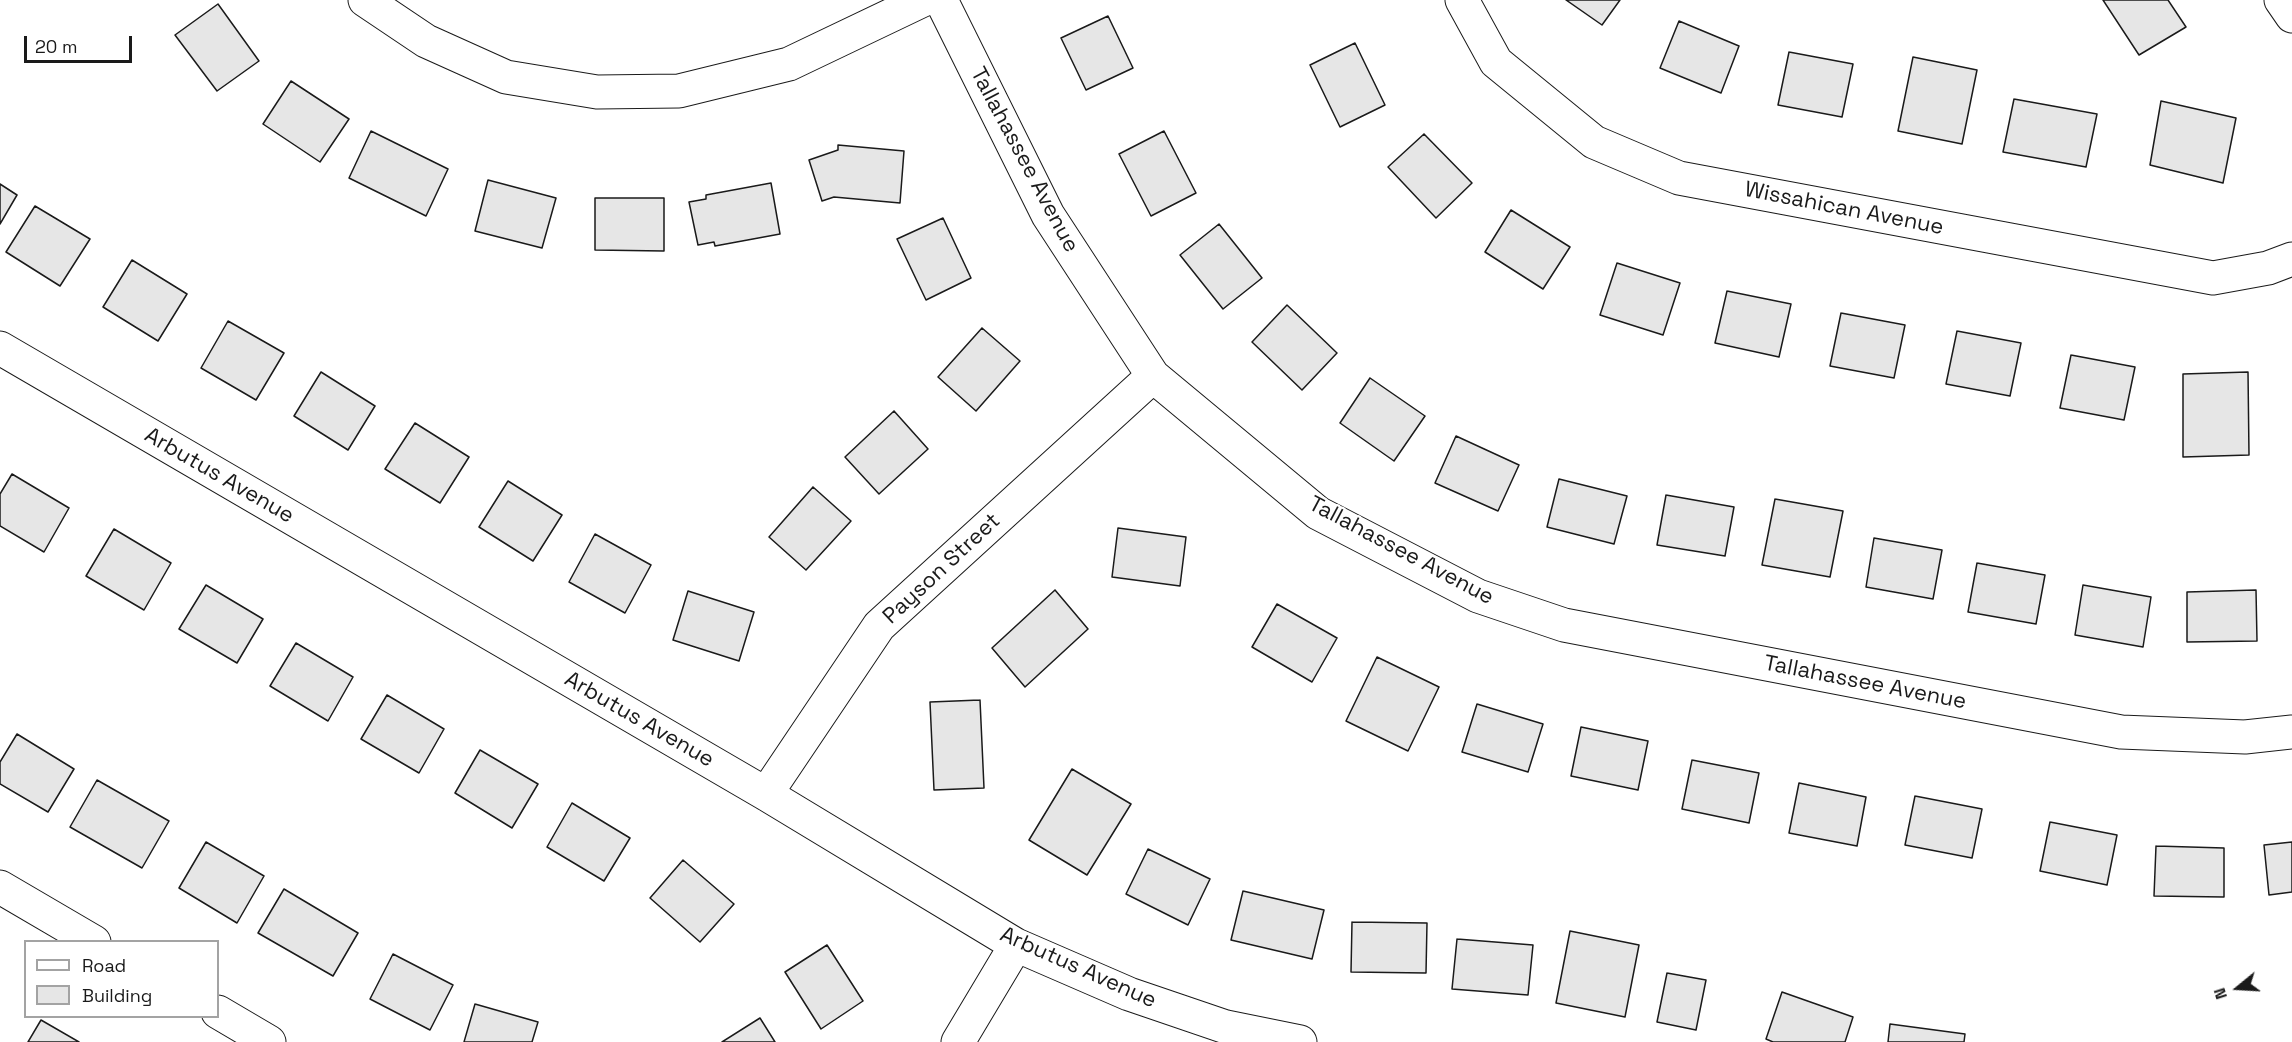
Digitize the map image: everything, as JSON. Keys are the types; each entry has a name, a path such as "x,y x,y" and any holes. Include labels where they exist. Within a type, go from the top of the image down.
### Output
{"street":[{"path":"365,0 426,41 506,77 597,92 679,91 789,64 923,0"},
{"name":"Tallahassee Avenue","path":"941,0 1048,215 1154,376 1318,513 1478,596 1564,624 2121,732 2244,737 2292,732"},
{"name":"Wissahican Avenue","path":"1462,0 1496,62 1594,142 1679,178 2213,278 2268,268 2292,259"},
{"path":"2281,0 2292,16"},
{"name":"Arbutus Avenue","path":"0,348 766,794 1016,945 1129,994 1226,1027 1300,1042"},
{"name":"Payson Street","path":"766,794 879,626 1154,376"},
{"path":"0,887 91,940"},
{"path":"958,1042 1016,945"},
{"path":"219,1013 269,1042"}],"building":[{"path":"1566,0 1620,0 1602,25"},
{"path":"2103,0 2168,0 2186,27 2139,55"},
{"path":"218,4 259,61 217,91 175,35"},
{"path":"1108,16 1133,68 1086,90 1061,38"},
{"path":"1679,21 1739,46 1721,93 1660,68"},
{"path":"1355,43 1385,105 1340,127 1310,65"},
{"path":"1789,52 1853,64 1842,117 1778,105"},
{"path":"1913,57 1977,70 1962,144 1898,131"},
{"path":"291,81 349,119 320,162 263,124"},
{"path":"2014,99 2097,114 2086,167 2003,152"},
{"path":"2161,101 2236,118 2223,183 2150,165"},
{"path":"371,131 448,169 426,216 349,178"},
{"path":"1164,131 1196,193 1151,216 1119,154"},
{"path":"1424,134 1472,183 1436,218 1388,167"},
{"path":"838,145 904,151 900,203 834,197 822,201 809,160 838,150"},
{"path":"488,180 556,198 542,248 475,231"},
{"path":"771,183 780,234 715,246 714,242 698,245 689,202 706,199 706,195"},
{"path":"0,184 17,195 0,224"},
{"path":"595,198 664,198 664,251 595,250"},
{"path":"35,206 90,239 60,286 6,252"},
{"path":"1511,210 1570,247 1543,289 1485,252"},
{"path":"943,218 971,278 926,300 897,239"},
{"path":"1219,224 1262,278 1223,309 1180,255"},
{"path":"132,260 187,294 158,341 103,307"},
{"path":"1617,263 1680,283 1663,335 1600,315"},
{"path":"1727,291 1791,304 1779,357 1715,343"},
{"path":"1287,305 1337,353 1302,390 1252,342"},
{"path":"1841,313 1905,325 1894,378 1830,366"},
{"path":"228,321 284,353 256,400 201,368"},
{"path":"982,328 1020,361 976,411 938,377"},
{"path":"1957,331 2021,343 2010,396 1946,384"},
{"path":"2071,355 2135,367 2124,420 2060,408"},
{"path":"321,372 375,406 348,450 294,416"},
{"path":"2248,372 2249,455 2183,457 2183,374"},
{"path":"1370,378 1425,416 1394,461 1340,423"},
{"path":"894,411 928,449 879,494 845,457"},
{"path":"415,423 469,457 440,503 385,469"},
{"path":"1456,436 1519,465 1498,511 1435,483"},
{"path":"12,474 69,508 44,552 0,526 0,494"},
{"path":"1559,479 1627,496 1614,544 1547,527"},
{"path":"508,481 562,515 533,561 479,527"},
{"path":"813,487 851,521 806,570 769,537"},
{"path":"1666,495 1734,507 1725,556 1657,545"},
{"path":"1775,499 1843,511 1830,577 1762,565"},
{"path":"1118,528 1186,537 1180,586 1112,577"},
{"path":"114,529 171,563 144,610 86,576"},
{"path":"595,534 651,565 625,613 569,582"},
{"path":"1874,538 1942,550 1933,599 1866,587"},
{"path":"1977,563 2045,575 2036,624 1968,612"},
{"path":"206,585 263,619 237,663 179,629"},
{"path":"2083,585 2151,597 2143,647 2075,635"},
{"path":"1055,590 1088,629 1025,687 992,648"},
{"path":"2256,590 2257,641 2187,642 2187,592"},
{"path":"688,591 754,612 739,661 673,640"},
{"path":"1277,604 1337,638 1312,682 1252,647"},
{"path":"296,643 353,677 328,721 270,686"},
{"path":"1377,657 1439,687 1408,751 1346,721"},
{"path":"387,695 444,729 419,773 361,739"},
{"path":"980,700 984,788 934,790 930,702"},
{"path":"1477,704 1543,724 1528,772 1462,752"},
{"path":"1581,727 1648,741 1638,790 1571,776"},
{"path":"17,734 74,769 48,812 0,784 0,762"},
{"path":"480,750 538,784 512,828 455,793"},
{"path":"1692,760 1759,773 1749,823 1682,809"},
{"path":"1072,769 1131,804 1087,875 1029,840"},
{"path":"97,780 169,821 142,868 70,827"},
{"path":"1799,783 1866,797 1857,846 1789,833"},
{"path":"1915,796 1982,809 1972,858 1905,845"},
{"path":"572,803 630,838 604,881 547,847"},
{"path":"2050,822 2117,835 2107,885 2040,871"},
{"path":"206,842 264,876 237,923 179,888"},
{"path":"2292,842 2292,892 2269,895 2264,845"},
{"path":"2156,846 2224,848 2224,897 2154,896"},
{"path":"1148,849 1210,879 1188,925 1126,894"},
{"path":"683,860 734,904 700,942 650,898"},
{"path":"284,889 358,933 333,976 258,933"},
{"path":"1243,891 1324,910 1312,959 1231,940"},
{"path":"1352,922 1427,923 1426,973 1351,972"},
{"path":"1570,931 1639,945 1625,1017 1556,1003"},
{"path":"1457,939 1533,945 1528,995 1452,989"},
{"path":"827,945 863,1001 821,1029 785,972"},
{"path":"393,954 453,985 430,1030 370,999"},
{"path":"1667,973 1706,980 1696,1030 1657,1022"},
{"path":"1782,992 1853,1017 1845,1042 1773,1042 1766,1039"},
{"path":"475,1004 538,1022 532,1042 464,1042"},
{"path":"760,1018 775,1042 722,1042"},
{"path":"41,1020 79,1042 28,1042"},
{"path":"1890,1024 1965,1034 1964,1042 1888,1042"}]}
